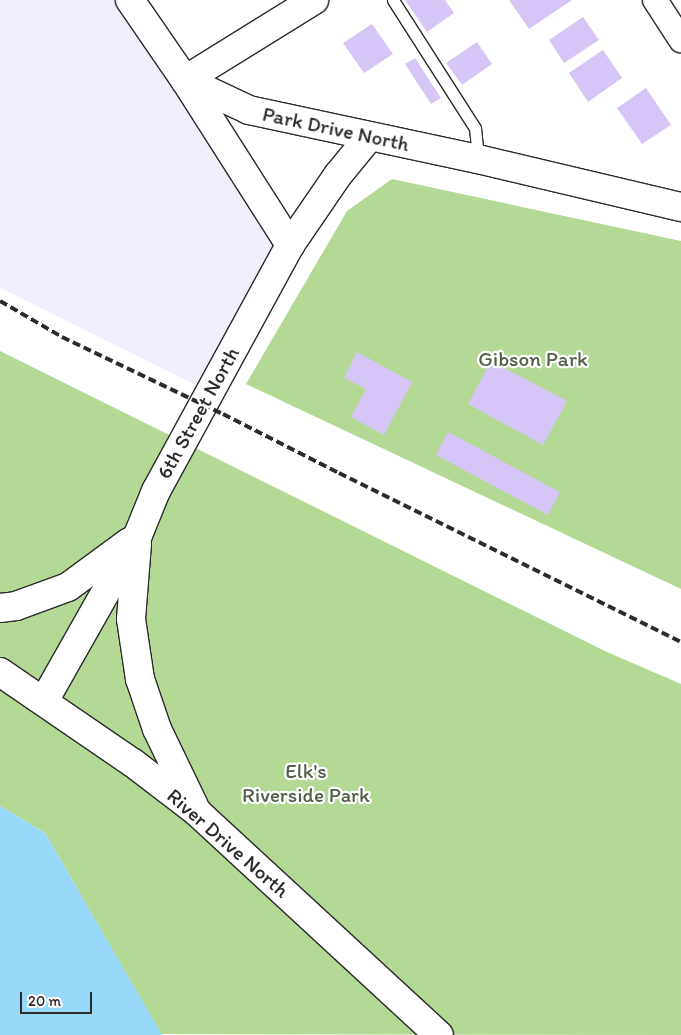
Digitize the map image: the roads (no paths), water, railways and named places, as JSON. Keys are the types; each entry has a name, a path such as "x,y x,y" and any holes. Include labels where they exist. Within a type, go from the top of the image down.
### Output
{"street":[{"path":"130,0 185,80 290,245"},
{"path":"185,80 314,0"},
{"path":"655,0 681,40"},
{"name":"Park Drive North","path":"185,80 249,110 478,159 681,207"},
{"name":"6th Street North","path":"44,701 138,535 156,491 290,245 338,175 369,137"},
{"path":"0,608 16,606 68,587 138,535"},
{"path":"138,535 131,619 140,679 157,730 197,812"},
{"name":"River Drive North","path":"0,672 44,701 197,812 440,1035"}],"lane":[{"path":"393,0 475,128 478,159"}],"water":[{"path":"0,806 45,833 162,1035 0,1035"}],"railway":[{"path":"0,301 62,337 223,414 681,642"}],"park label":[{"name":"Gibson Park","path":"533,359"},
{"name":"Elk's Riverside Park","path":"306,783"}]}
